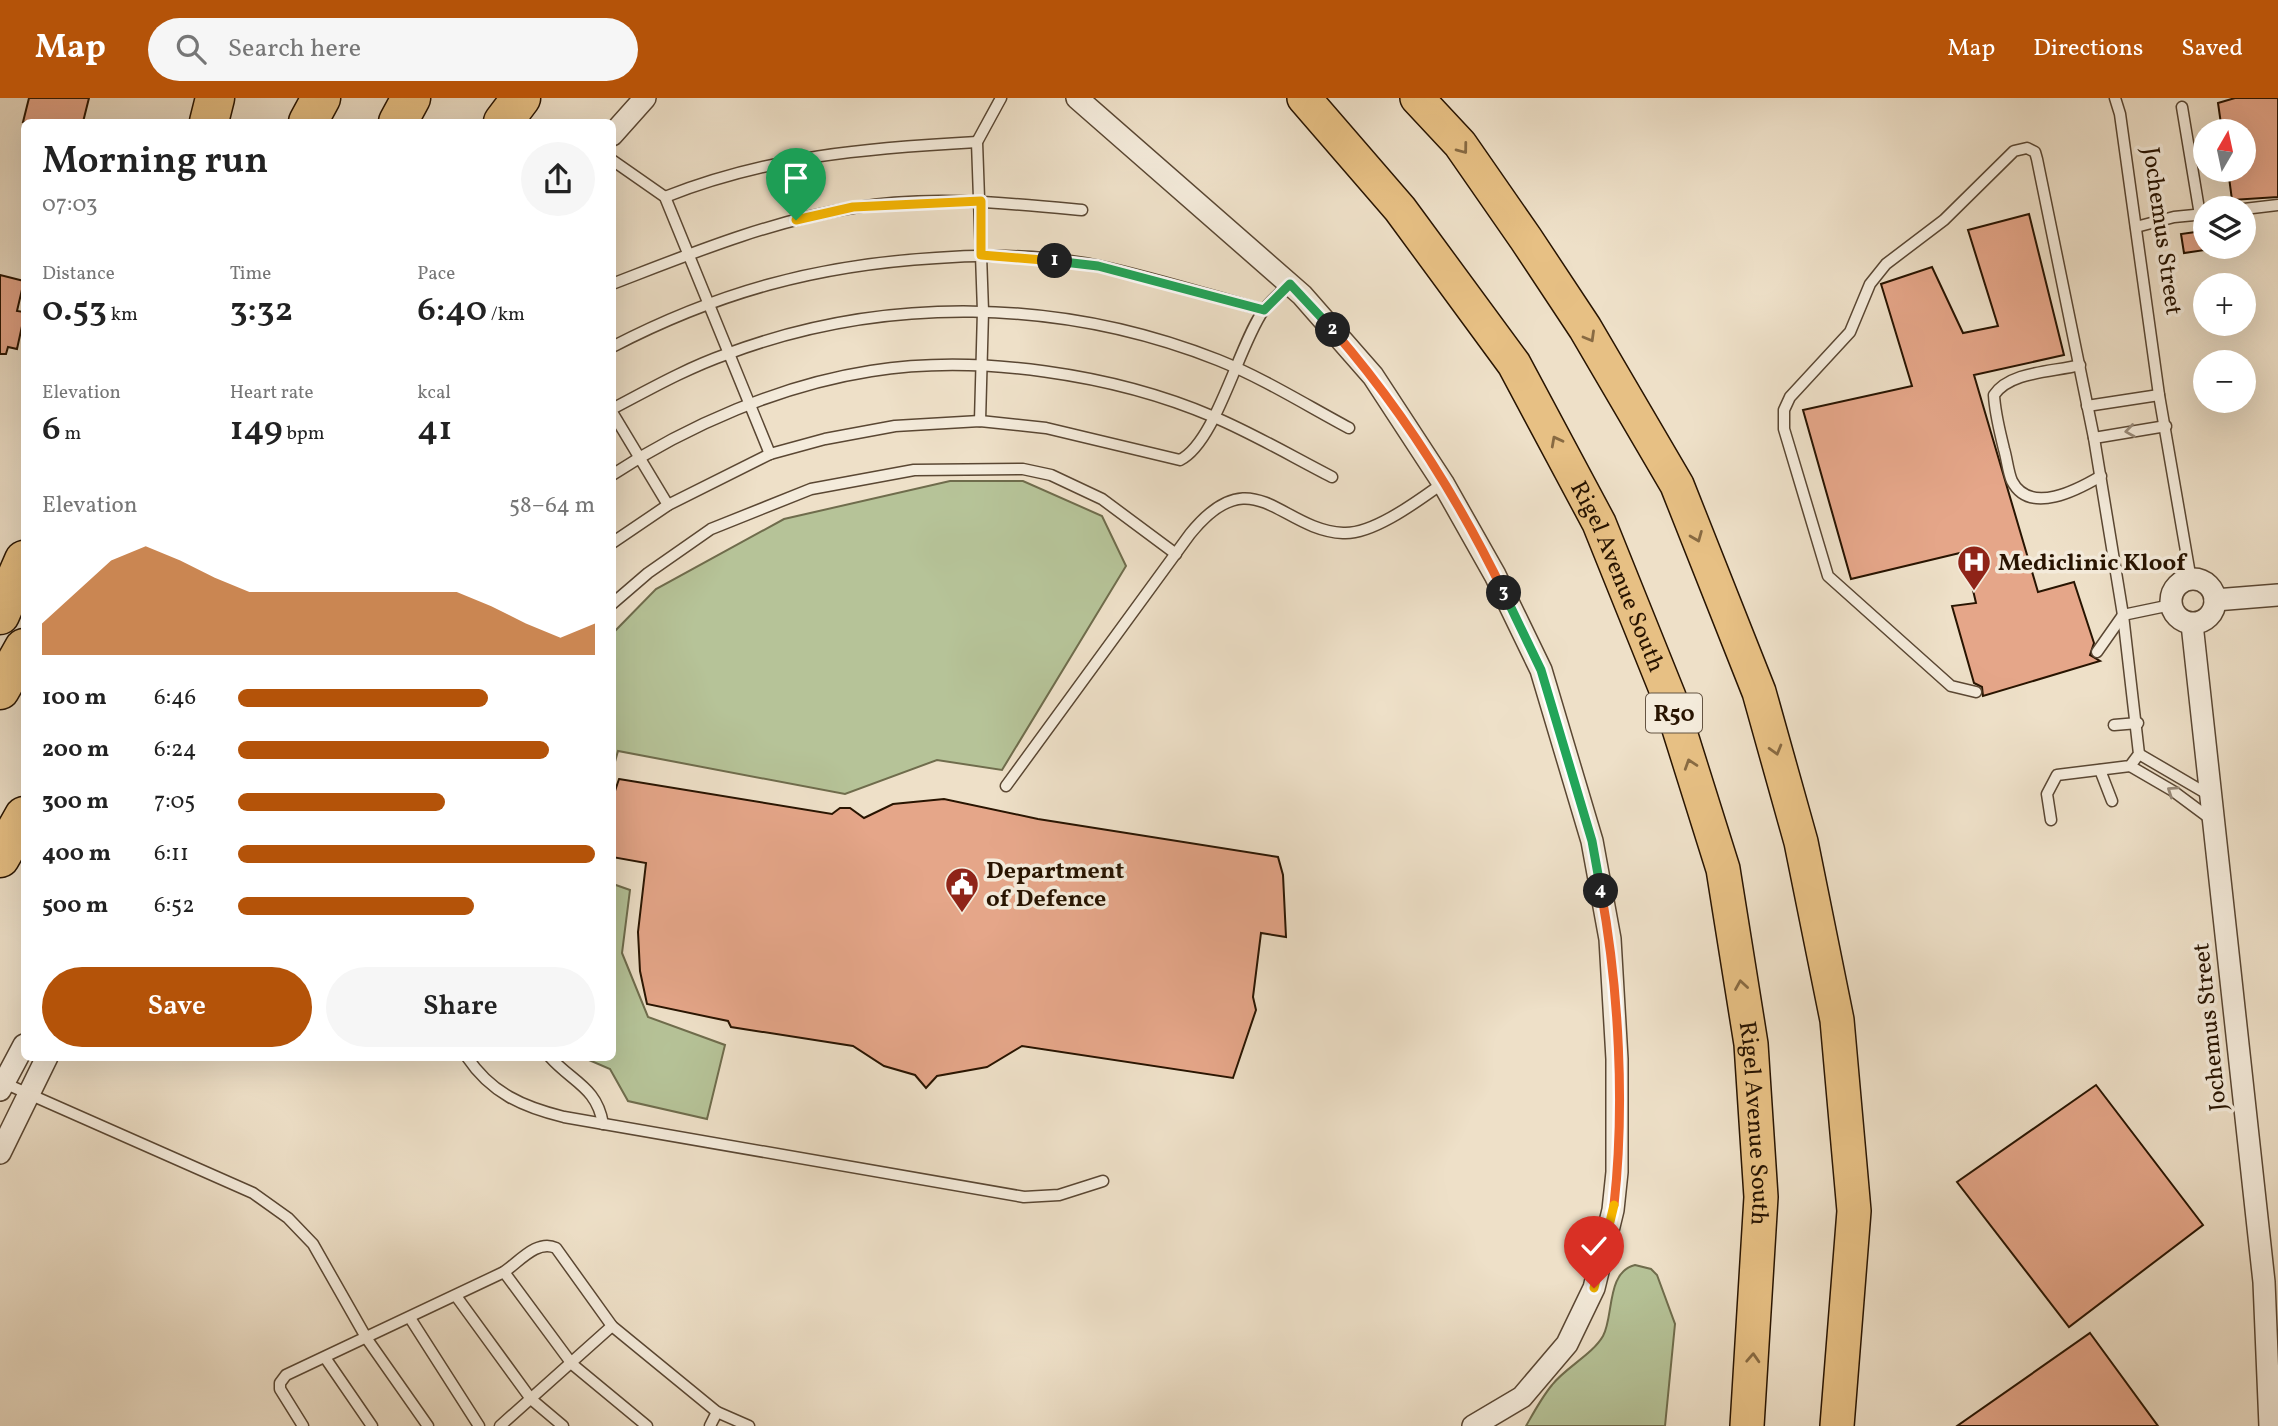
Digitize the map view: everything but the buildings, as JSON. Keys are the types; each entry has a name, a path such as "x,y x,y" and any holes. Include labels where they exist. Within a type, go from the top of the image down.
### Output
{"highway":[{"path":"210,119 215,98"},
{"path":"310,119 321,98"},
{"path":"400,119 411,98"},
{"path":"505,119 521,98"},
{"path":"0,615 21,567"},
{"path":"0,690 21,653"},
{"path":"0,858 21,821"}],"main road":[{"name":"Rigel Avenue South","path":"1304,98 1400,209 1514,364 1599,523 1669,697 1723,869 1751,1044 1761,1197 1747,1426"},
{"path":"1417,98 1460,144 1533,250 1585,328 1677,485 1759,692 1801,842 1837,1020 1854,1210 1837,1426"}],"street":[{"path":"616,131 645,98"},
{"path":"1077,98 1290,284 1373,376 1443,484 1495,575 1545,684 1592,841 1610,939 1617,1059 1618,1172 1613,1210 1594,1288 1567,1344 1555,1362 1522,1397 1473,1426"},
{"path":"2191,580 2205,582 2215,600 2211,614 2199,623 2192,624 2178,618 2171,605 2178,586 2191,580"},
{"path":"2215,600 2278,595"},
{"name":"Jochemus Street","path":"2192,624 2264,1282 2270,1426"},
{"path":"2,1087 21,1051"},
{"path":"0,1153 45,1061"}],"lane":[{"path":"980,421 983,311 981,201 976,142 1001,98"},
{"name":"Jochemus Street","path":"2115,98 2120,114 2159,395 2191,580"},
{"path":"2182,107 2199,196"},
{"path":"665,197 704,182 801,157 884,147 976,142"},
{"path":"1976,692 1951,686 1828,576 1784,429 1785,406 1850,332 1870,284 1886,264 1944,220 2014,150 2032,149 2037,159 2101,476 2138,723 2139,754 2130,765 2064,772 2051,781 2046,797 2051,820"},
{"path":"616,163 665,197 770,454"},
{"path":"616,282 688,255 796,220 853,207 981,201 1082,210"},
{"path":"2256,208 2278,205"},
{"path":"2136,227 2193,215"},
{"path":"616,345 709,302 779,280 837,267 981,255 1098,266 1264,310"},
{"path":"616,540 668,505 770,454 825,439 895,426 980,421 1046,428 1180,460 1194,451 1214,417 1234,367 1264,310 1290,284"},
{"path":"616,408 728,353 848,321 897,315 983,311 1056,315 1165,342 1234,367 1349,428"},
{"path":"2080,365 2005,384 1994,396 1994,403 2012,481 2029,495 2052,497 2074,491 2101,476"},
{"path":"616,472 710,421 822,380 873,370 981,367 1063,374 1139,391 1214,417 1332,477"},
{"path":"2087,407 2159,395"},
{"path":"616,417 668,505"},
{"path":"2094,438 2166,426"},
{"path":"616,601 648,573 711,529 811,489 914,470 1023,469 1051,475 1102,499 1176,554"},
{"path":"1006,786 1201,521 1233,501 1265,500 1307,523 1343,533 1358,532 1410,507 1443,484"},
{"path":"2097,652 2123,615 2171,605"},
{"path":"2114,725 2138,723"},
{"path":"2139,754 2209,795"},
{"path":"2130,765 2212,820"},
{"path":"2100,770 2112,801"},
{"path":"470,1061 479,1074 499,1092 529,1108 603,1124 1024,1197 1059,1195 1103,1181"},
{"path":"555,1061 583,1084 600,1106 603,1124"},
{"path":"2,1087 253,1194 288,1218 313,1244 367,1339 428,1426"},
{"path":"303,1426 285,1400 280,1383 286,1375 326,1359 505,1272 535,1249 552,1246 612,1326 717,1412 749,1426"},
{"path":"505,1272 572,1364 647,1426"},
{"path":"456,1296 531,1399 563,1426"},
{"path":"410,1318 479,1426"},
{"path":"500,1426 612,1326"},
{"path":"326,1359 372,1426"},
{"path":"710,1426 717,1412"}],"green space":[{"path":"950,481 1023,481 1102,516 1126,566 1002,770 937,760 845,794 618,751 616,758 616,630 656,589 784,519"},
{"path":"616,885 630,890 622,953 648,1017 725,1045 707,1119 628,1101 610,1069 591,1061 616,1061"},
{"path":"1635,1265 1651,1269 1657,1275 1675,1324 1665,1426 1526,1426 1552,1385 1603,1336 1619,1276"}],"place":[{"name":"Mediclinic Kloof","path":"1974,592"},
{"name":"Department of Defence","path":"962,914"}],"route":[{"path":"796,220 853,207 981,201 981,255 1018,256 1098,266 1264,310 1290,284 1373,376 1443,484 1495,575 1541,670 1592,841 1610,939 1617,1059 1618,1152 1613,1210 1594,1288"}]}
